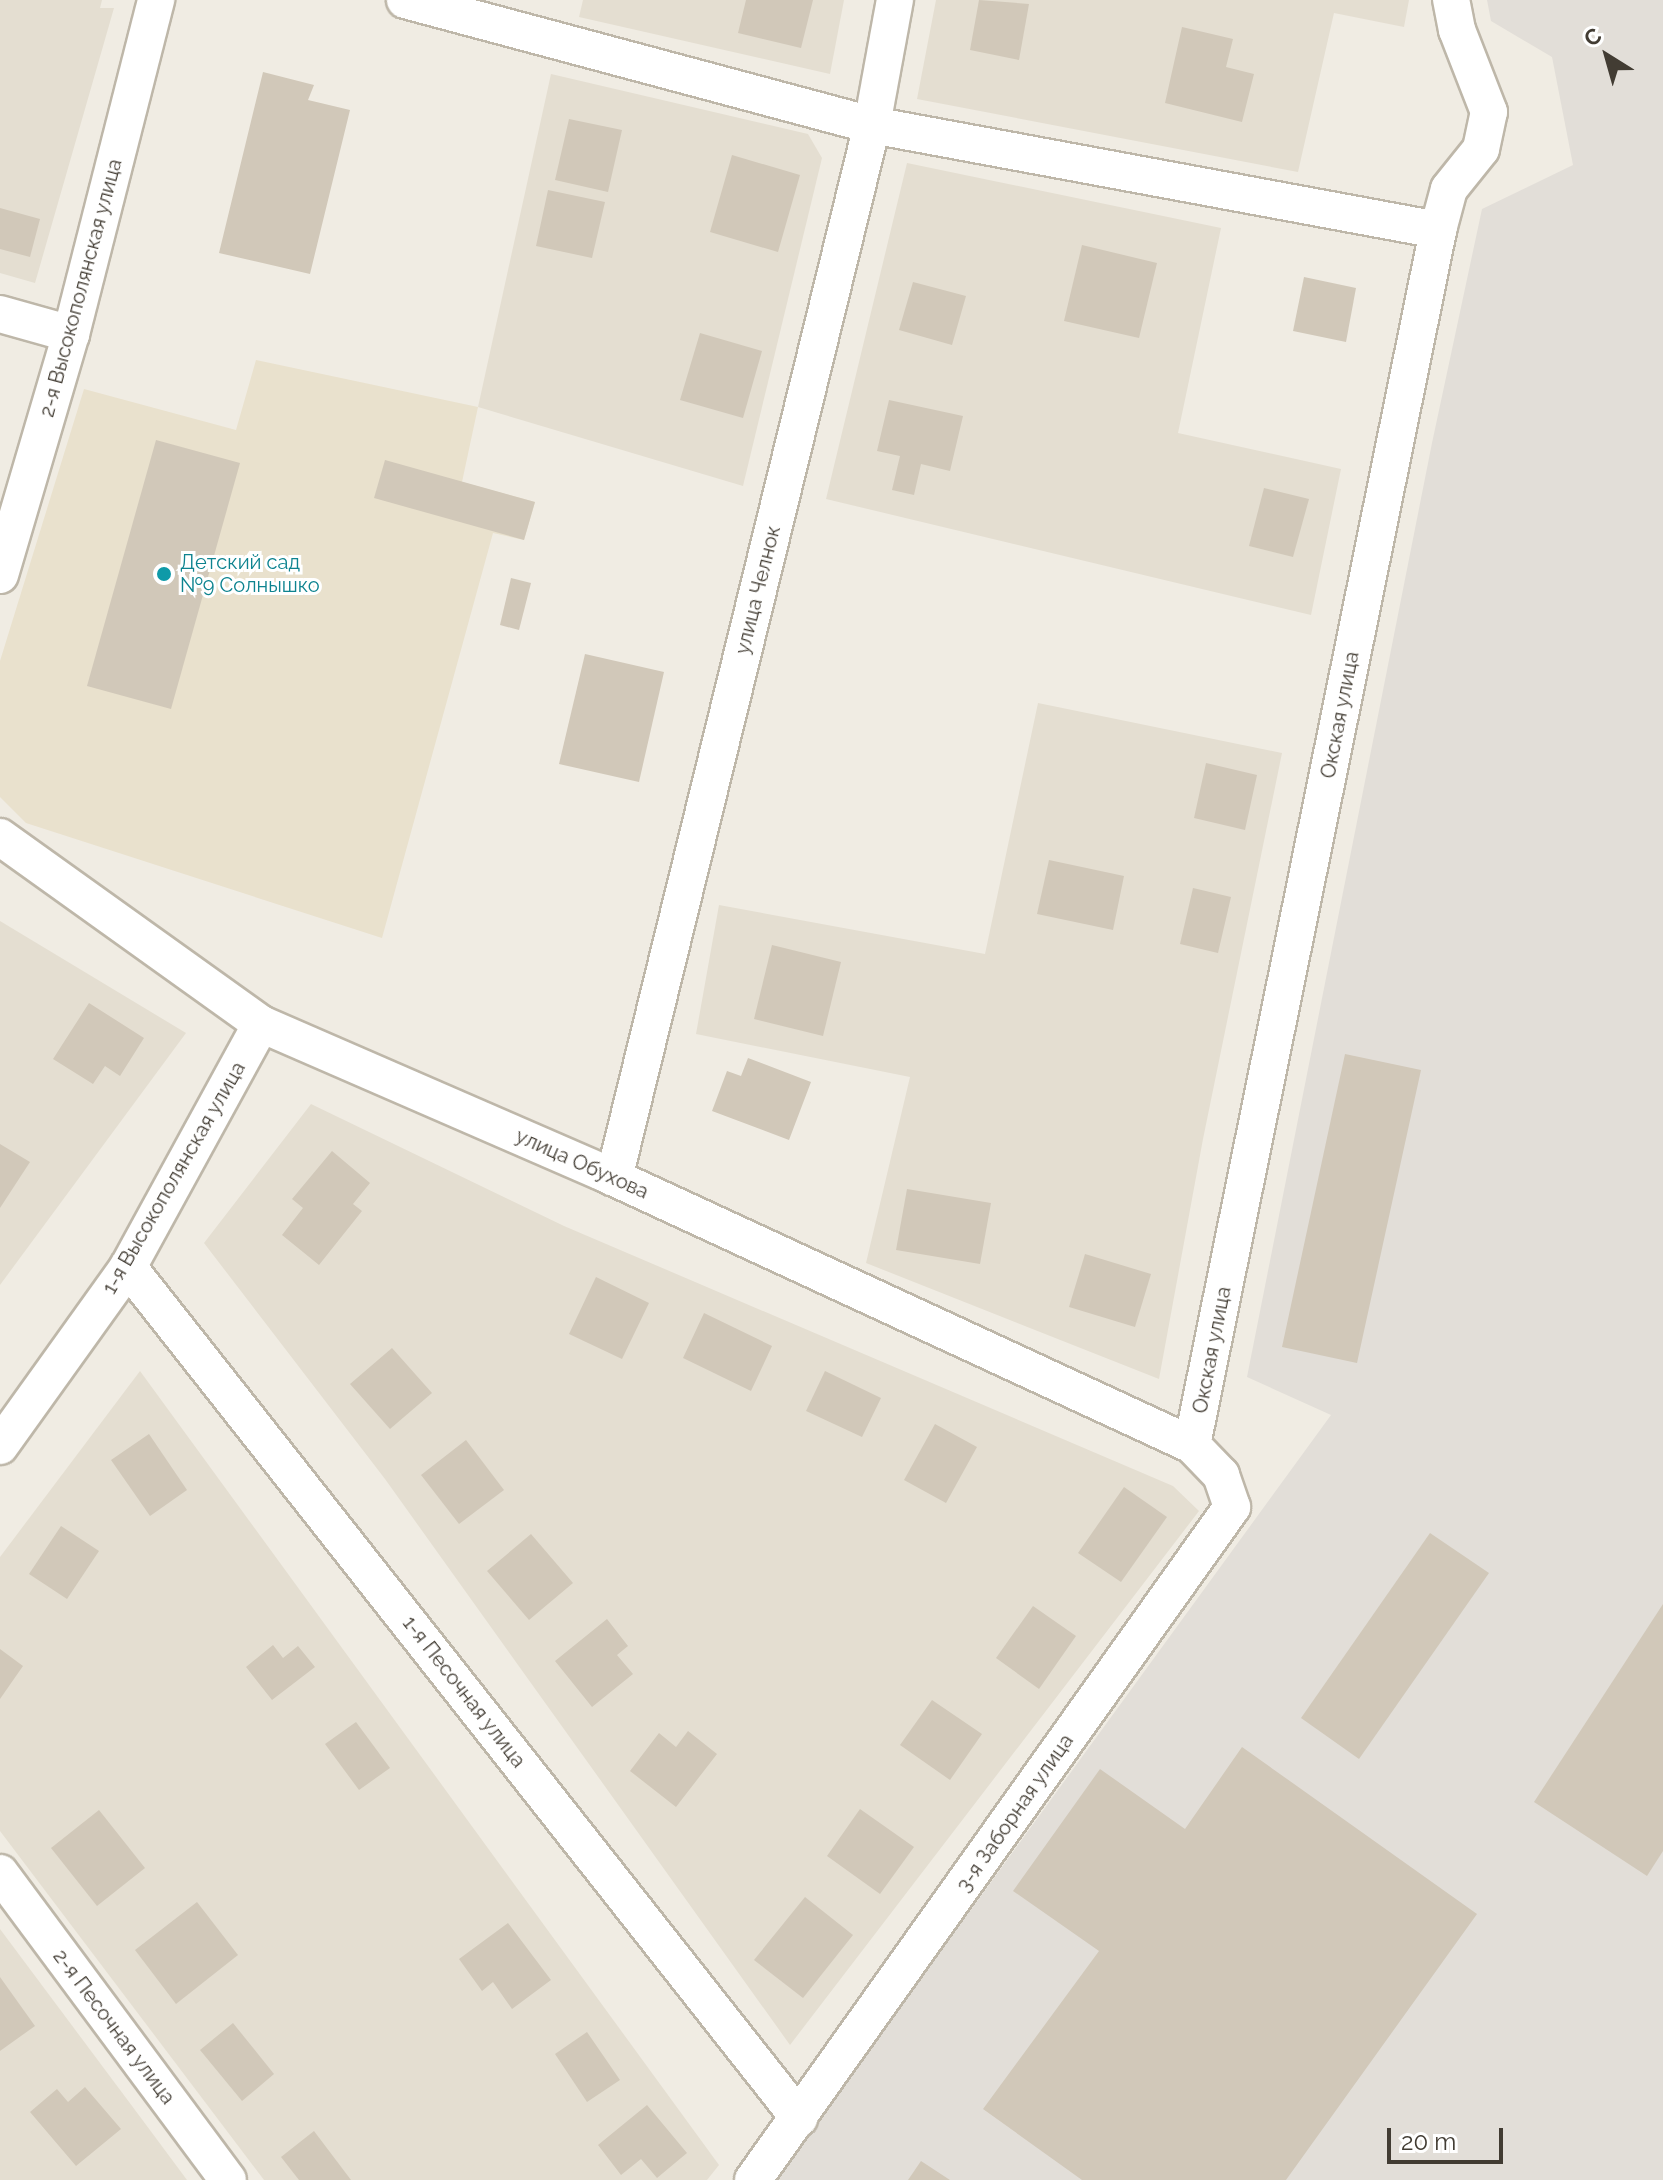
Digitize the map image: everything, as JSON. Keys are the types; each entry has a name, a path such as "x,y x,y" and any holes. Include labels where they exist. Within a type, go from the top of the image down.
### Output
{"street":[{"name":"2-я Высокополянская улица","path":"0,575 71,334 156,0"},
{"path":"405,0 872,125 1438,230"},
{"name":"улица Челнок","path":"614,1178 872,125 895,0"},
{"name":"Окская улица","path":"1192,1445 1438,230 1449,189 1481,149 1489,112 1457,30 1451,0"},
{"path":"0,314 71,334"},
{"name":"улица Обухова","path":"0,837 261,1024 614,1178 1192,1445"},
{"name":"1-я Высокополянская улица","path":"0,1446 128,1267 261,1024"},
{"name":"1-я Песочная улица","path":"128,1267 799,2118"},
{"name":"3-я Заборная улица","path":"753,2180 1232,1507 1221,1475 1192,1445"},
{"name":"2-я Песочная улица","path":"0,1873 228,2180"}],"shaded area":[{"path":"0,0 102,0 100,8 114,8 35,283 0,273"},
{"path":"583,0 844,0 830,74 579,17"},
{"path":"936,0 1409,0 1404,27 1334,13 1298,172 917,99"},
{"path":"1487,0 1663,0 1663,2180 774,2180 1331,1415 1247,1377 1432,443 1482,209 1573,165 1552,57 1491,21"},
{"path":"551,74 808,134 822,158 743,486 478,407"},
{"path":"907,163 1221,228 1178,433 1341,469 1311,615 826,499"},
{"path":"256,360 478,407 462,482 535,502 524,540 493,533 382,938 26,823 0,797 0,661 84,389 236,430"},
{"path":"1038,703 1282,753 1203,1139 1159,1379 866,1263 910,1077 696,1034 719,905 985,954"},
{"path":"0,921 186,1033 0,1285"},
{"path":"311,1104 564,1226 1173,1486 1199,1511 790,2045 385,1479 204,1243"},
{"path":"140,1371 719,2165 707,2180 264,2180 0,1831 0,1557"},
{"path":"0,1929 141,2118 187,2180 0,2180"}],"building":[{"path":"746,0 813,0 801,48 738,33"},
{"path":"979,0 1029,4 1019,60 970,50"},
{"path":"1182,27 1233,39 1226,67 1254,74 1242,122 1165,103"},
{"path":"263,72 314,85 308,100 350,110 310,274 219,253"},
{"path":"569,119 622,130 608,192 555,180"},
{"path":"732,155 800,175 778,252 710,232"},
{"path":"548,190 605,202 592,258 536,246"},
{"path":"0,208 40,219 30,257 0,249"},
{"path":"1082,245 1157,263 1139,338 1064,321"},
{"path":"1304,277 1356,288 1346,342 1293,331"},
{"path":"913,282 966,296 952,345 899,330"},
{"path":"700,333 762,351 743,418 680,400"},
{"path":"889,400 963,416 950,471 921,464 914,495 892,490 900,456 877,451"},
{"name":"Детский сад №9 Солнышко","path":"156,440 240,463 171,709 87,686"},
{"path":"385,460 535,502 524,540 374,498"},
{"path":"1264,488 1309,499 1293,557 1249,546"},
{"path":"511,578 531,583 519,630 500,625"},
{"path":"585,654 664,672 639,782 559,764"},
{"path":"1206,763 1257,775 1245,830 1194,818"},
{"path":"1049,860 1124,876 1113,930 1037,914"},
{"path":"1193,888 1231,897 1218,953 1180,944"},
{"path":"772,945 841,962 823,1036 754,1019"},
{"path":"89,1003 144,1038 120,1076 105,1066 93,1084 53,1059"},
{"path":"1345,1054 1421,1070 1357,1363 1282,1347"},
{"path":"748,1058 811,1082 789,1140 712,1111 727,1071 741,1076"},
{"path":"0,1144 30,1162 0,1208"},
{"path":"332,1151 370,1183 353,1204 362,1211 319,1265 282,1235 303,1208 292,1199"},
{"path":"907,1189 991,1203 980,1264 896,1250"},
{"path":"1085,1254 1151,1274 1135,1327 1069,1307"},
{"path":"596,1277 649,1303 622,1359 569,1334"},
{"path":"704,1313 772,1346 751,1391 683,1358"},
{"path":"392,1348 432,1393 390,1429 350,1384"},
{"path":"825,1371 881,1398 862,1437 806,1411"},
{"path":"935,1424 977,1447 946,1503 904,1480"},
{"path":"149,1434 187,1490 150,1516 111,1460"},
{"path":"466,1440 504,1490 459,1524 421,1475"},
{"path":"1124,1487 1167,1517 1121,1582 1078,1553"},
{"path":"61,1526 99,1551 67,1599 29,1574"},
{"path":"1430,1533 1489,1573 1359,1759 1301,1718"},
{"path":"531,1534 573,1583 529,1620 487,1571"},
{"path":"1663,1604 1663,1851 1647,1876 1534,1802"},
{"path":"1033,1606 1076,1636 1039,1689 996,1658"},
{"path":"607,1619 628,1646 617,1655 633,1674 592,1707 555,1661"},
{"path":"273,1645 283,1658 298,1646 315,1667 272,1700 246,1667"},
{"path":"0,1649 23,1666 0,1699"},
{"path":"932,1700 982,1734 950,1780 900,1745"},
{"path":"356,1722 390,1768 359,1790 325,1744"},
{"path":"688,1731 717,1754 676,1807 630,1771 659,1733 676,1747"},
{"path":"1242,1747 1477,1914 1286,2180 1082,2180 983,2109 1099,1951 1013,1891 1100,1769 1185,1829"},
{"path":"860,1809 914,1847 880,1894 827,1856"},
{"path":"99,1810 145,1868 97,1906 51,1848"},
{"path":"805,1897 853,1935 803,1998 754,1960"},
{"path":"197,1902 238,1955 176,2004 135,1950"},
{"path":"508,1923 551,1980 512,2009 493,1982 482,1991 459,1959"},
{"path":"0,1977 35,2026 0,2051"},
{"path":"233,2023 274,2074 242,2101 200,2050"},
{"path":"587,2032 620,2080 587,2102 555,2054"},
{"path":"85,2087 121,2129 76,2166 30,2112 57,2089 68,2102"},
{"path":"647,2105 687,2153 657,2178 641,2159 621,2175 598,2145"},
{"path":"314,2131 351,2180 299,2180 281,2157"},
{"path":"921,2161 950,2180 908,2180"}],"place":[{"name":"Детский сад №9 Солнышко","path":"164,574"}]}
